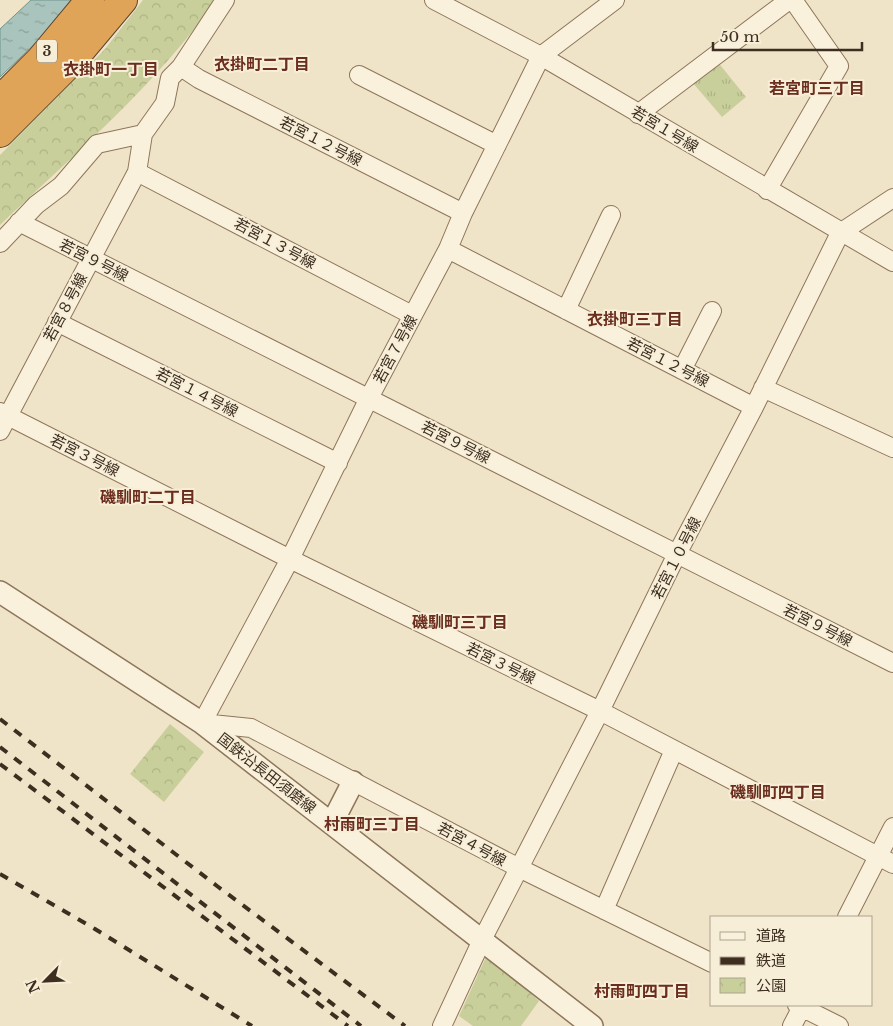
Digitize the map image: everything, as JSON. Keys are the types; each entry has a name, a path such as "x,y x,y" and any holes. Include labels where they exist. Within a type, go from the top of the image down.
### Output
{"highway":[{"name":"3","path":"0,100 40,60 90,0"},
{"name":"3","path":"0,133 72,62 123,0"}],"street":[{"name":"若宮８号線","path":"3,420 137,172 143,134 165,103 170,78 180,67 225,0"},
{"name":"若宮１号線","path":"434,0 542,56 840,233 893,262"},
{"name":"若宮７号線","path":"202,723 290,559 369,398 448,249 463,213 542,56 615,0"},
{"path":"638,114 789,0"},
{"path":"767,190 838,66 793,0"},
{"name":"若宮１２号線","path":"180,67 199,79 463,213"},
{"path":"359,75 497,144"},
{"path":"0,243 19,222 61,186 98,144 143,134"},
{"name":"若宮１３号線","path":"137,172 412,315"},
{"path":"840,233 893,198"},
{"path":"566,310 611,215"},
{"name":"若宮９号線","path":"19,222 893,662"},
{"name":"若宮１０号線","path":"442,1026 482,940 600,711 677,554 754,407 840,233"},
{"name":"若宮１２号線","path":"448,249 754,407"},
{"path":"682,370 712,311"},
{"name":"若宮１４号線","path":"57,322 338,463"},
{"path":"763,388 893,448"},
{"name":"若宮３号線","path":"3,420 600,711 886,860"},
{"name":"国鉄沿長田須磨線","path":"0,592 202,723 592,1026"},
{"name":"若宮４号線","path":"202,723 251,728 520,868 710,962"},
{"path":"604,910 674,750"},
{"path":"332,823 353,782"},
{"path":"848,916 886,860 893,827"},
{"path":"792,1026 800,1006 839,1026"}],"green space":[{"path":"143,0 216,0 141,90 86,145 0,225 0,155 105,49"},
{"path":"717,61 746,97 722,117 692,82"},
{"path":"170,724 204,752 164,802 130,774"},
{"path":"486,957 493,960 539,1001 521,1026 473,1026 459,1016"}],"water":[{"path":"31,0 81,0 0,77 0,29"}],"railway":[{"path":"0,719 217,886 405,1026"},
{"path":"0,747 361,1026"},
{"path":"0,764 348,1026"},
{"path":"0,874 95,929 252,1026"}],"district":[{"name":"衣掛町二丁目","path":"262,64"},
{"name":"衣掛町一丁目","path":"111,69"},
{"name":"若宮町三丁目","path":"817,88"},
{"name":"衣掛町三丁目","path":"635,319"},
{"name":"磯馴町二丁目","path":"148,497"},
{"name":"磯馴町三丁目","path":"460,622"},
{"name":"磯馴町四丁目","path":"778,792"},
{"name":"村雨町三丁目","path":"372,824"},
{"name":"村雨町四丁目","path":"642,991"}]}
